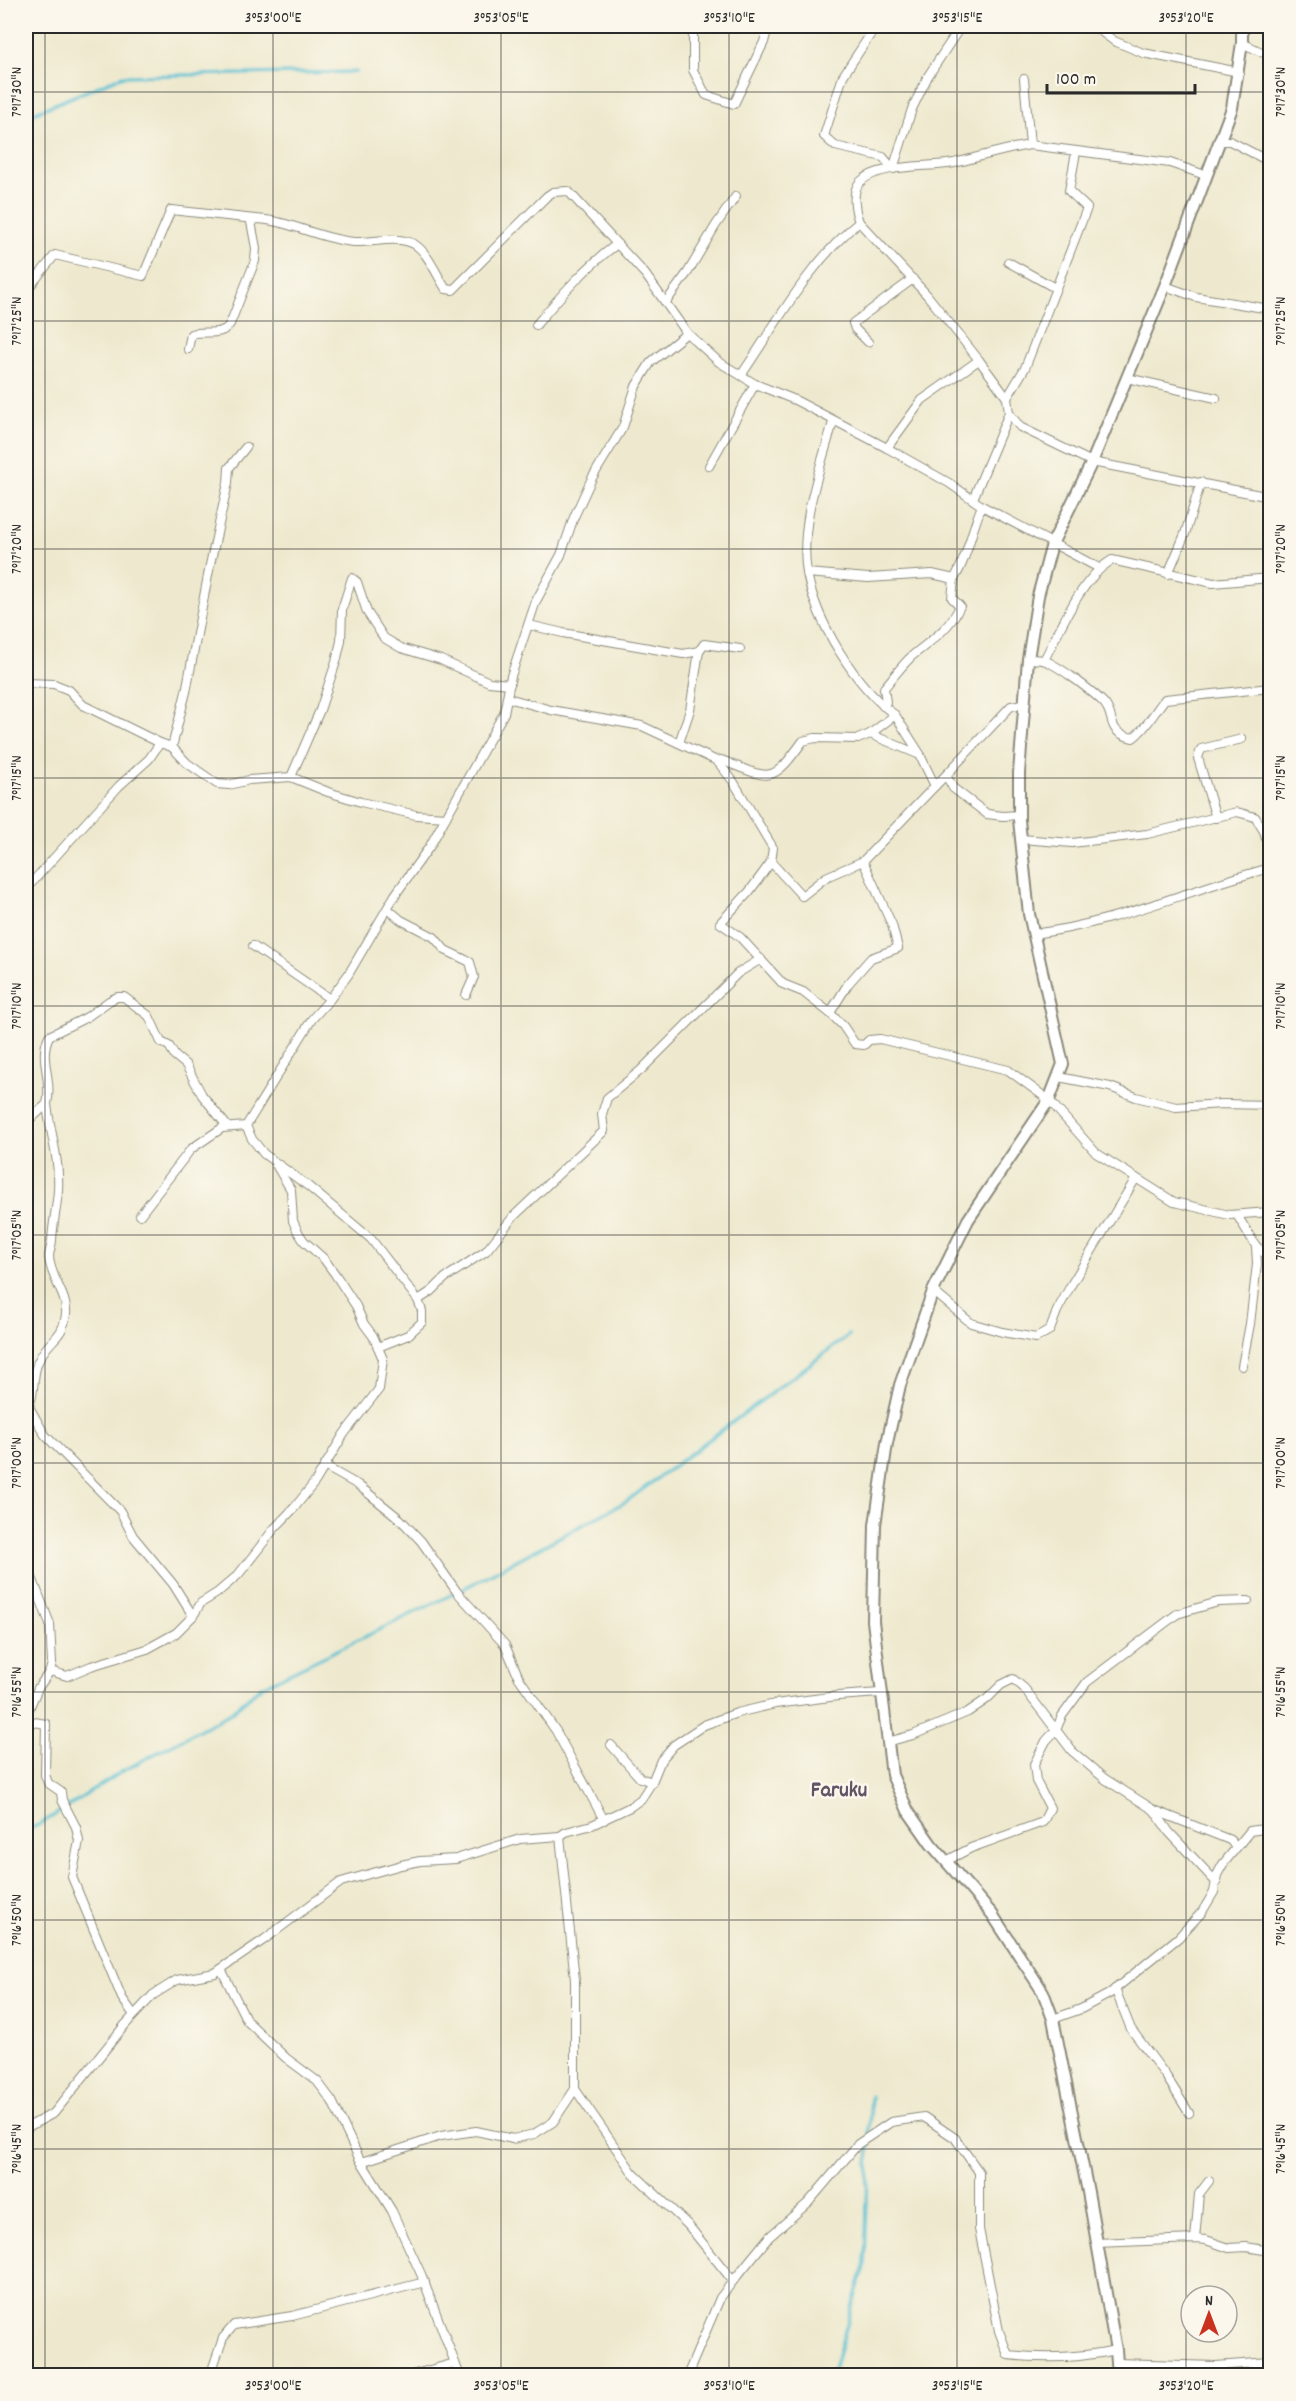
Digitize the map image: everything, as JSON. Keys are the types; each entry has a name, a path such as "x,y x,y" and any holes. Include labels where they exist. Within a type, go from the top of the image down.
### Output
{"street":[{"path":"693,26 693,70 706,95 734,104 764,42 768,26"},
{"path":"876,26 843,76 825,136 834,146 883,158 893,169"},
{"path":"893,169 912,109 928,76 961,26"},
{"path":"1094,26 1114,41 1143,53 1239,72"},
{"path":"1118,2376 1116,2350 1088,2192 1053,2019 1043,1992 992,1914 946,1861 908,1811 892,1775 880,1693 873,1622 875,1525 887,1443 900,1385 933,1291 968,1220 1049,1100 1063,1064 1029,914 1019,815 1019,773 1024,704 1028,659 1038,596 1052,544 1092,462 1165,286 1232,108 1239,72 1242,26"},
{"path":"1242,43 1270,56"},
{"path":"1024,79 1030,145"},
{"path":"1219,141 1230,141 1270,162"},
{"path":"1206,175 1170,163 1030,145 1008,148 952,163 893,169 861,181 856,188 854,209 859,222 913,279 979,360 1007,398 1009,413 1020,428 1092,462 1270,497"},
{"path":"1007,398 1025,368 1087,208 1070,191 1069,187 1076,152"},
{"path":"27,290 55,255 143,276 171,210 286,223 352,242 401,241 414,245 425,255 446,289 453,290 532,210 553,192 568,191 645,274 687,333 718,362 742,374 755,384 795,400 833,422 887,448 982,506 1099,568"},
{"path":"666,302 688,272 736,196"},
{"path":"188,349 191,334 204,331 219,333 230,324 255,261 256,248 251,222 255,219"},
{"path":"742,374 817,262 859,222"},
{"path":"537,325 576,280 618,244"},
{"path":"1008,262 1055,288"},
{"path":"868,342 855,329 853,323 913,279"},
{"path":"1165,286 1196,297 1270,309"},
{"path":"246,1126 312,1019 330,999 446,817 504,713 510,684 536,601 561,555 584,494 623,427 636,386 651,362 687,333"},
{"path":"887,448 922,400 979,360"},
{"path":"1127,378 1216,398"},
{"path":"709,466 755,384"},
{"path":"973,499 1009,413"},
{"path":"833,422 813,491 804,552 807,573 821,614 844,657 864,687 895,715 920,754 935,786"},
{"path":"172,747 186,692 228,483 229,468 246,447"},
{"path":"1168,574 1185,534 1201,482"},
{"path":"883,706 886,702 884,688 911,657 938,637 954,620 960,606 952,598 954,579 963,564 971,531 982,506"},
{"path":"1044,660 1083,591 1099,568 1112,560 1213,583 1270,578"},
{"path":"807,573 868,578 932,574 954,579"},
{"path":"291,777 320,710 336,662 342,609 351,578 357,582 368,612 384,638 401,648 441,660 489,682 510,684"},
{"path":"529,625 683,654 699,651"},
{"path":"679,743 690,710 699,651 704,644 740,649"},
{"path":"1028,659 1044,660 1105,703 1112,724 1121,735 1133,738 1143,731 1153,712 1165,699 1270,688"},
{"path":"26,683 54,684 69,690 83,705 172,747 187,763 217,784 229,785 249,780 291,777 361,802 416,815 446,817"},
{"path":"508,698 551,710 642,726 717,761 763,776 776,773 786,766 803,741 815,738 858,739 870,734 895,715"},
{"path":"771,862 802,896 826,877 863,861 1011,705 1024,704"},
{"path":"870,734 920,754"},
{"path":"1216,818 1198,758 1201,749 1242,739"},
{"path":"26,889 119,786 149,759 160,743"},
{"path":"717,761 733,781 773,848 771,862 749,892 720,923 740,937 783,984 803,992 830,1013 843,1026 855,1044 864,1045 869,1040 880,1039 1008,1070 1049,1100 1096,1153 1174,1202 1237,1215 1249,1212 1270,1212"},
{"path":"946,776 953,788 987,814 1019,815"},
{"path":"1021,839 1072,843 1148,834 1237,812 1255,817 1264,831 1270,852"},
{"path":"830,1013 849,984 871,958 898,948 892,926 863,861"},
{"path":"1034,934 1073,929 1130,914 1270,868"},
{"path":"388,909 401,920 434,937 445,950 470,962 474,977 466,995"},
{"path":"253,946 330,999"},
{"path":"418,1300 432,1291 445,1278 486,1251 513,1217 604,1131 602,1114 607,1098 641,1070 738,973 761,959"},
{"path":"193,1616 173,1584 133,1536 120,1511 45,1435 27,1410 32,1403 37,1365 41,1355 60,1335 67,1312 64,1298 53,1277 49,1255 58,1191 56,1149 49,1126 47,1104 49,1077 43,1055 49,1036 87,1017 109,1000 124,997 149,1016 161,1042 169,1046 175,1056 186,1065 202,1095 227,1126"},
{"path":"1059,1077 1110,1087 1136,1097 1176,1107 1222,1104 1270,1105"},
{"path":"26,1119 34,1116 47,1104"},
{"path":"140,1215 191,1149 227,1126 246,1126"},
{"path":"246,1126 258,1147 371,1239 418,1300 422,1311 422,1322 408,1335 378,1347"},
{"path":"50,1671 67,1676 91,1666 147,1649 176,1633 193,1616 201,1603 238,1575 274,1529 295,1507 315,1482 344,1434 380,1389 383,1359 373,1336 335,1274 298,1232 293,1221 291,1190 274,1161"},
{"path":"933,1291 970,1323 1036,1338 1050,1330 1071,1285 1136,1178"},
{"path":"1237,1215 1256,1246 1270,1258"},
{"path":"1242,1366 1251,1324 1256,1246"},
{"path":"324,1466 358,1485 400,1519 422,1541 458,1592 505,1645 519,1678 556,1731 604,1820"},
{"path":"26,1562 50,1624 50,1671 38,1688 28,1712 28,1721 46,1724 45,1775 48,1783 61,1792 62,1800 76,1827 79,1841 72,1877 123,1998 134,2015"},
{"path":"946,1861 971,1848 1043,1822 1050,1808 1036,1781 1034,1764 1046,1741 1056,1730 1062,1716 1087,1682 1177,1614 1218,1602 1248,1601"},
{"path":"887,1742 913,1735 968,1712 987,1699 1001,1685 1013,1679 1024,1688 1072,1751 1105,1779 1154,1810 1230,1840 1236,1847"},
{"path":"26,2128 54,2113 153,1995 177,1980 215,1973 341,1882 411,1863 456,1859 520,1839 560,1836 566,1832 592,1826 636,1803 652,1782 661,1760 674,1745 704,1725 737,1713 775,1704 880,1693"},
{"path":"611,1745 639,1778 652,1782"},
{"path":"1154,1810 1168,1832 1216,1882"},
{"path":"1053,2019 1081,2009 1115,1989 1178,1938 1202,1912 1214,1892 1223,1864 1236,1847 1250,1831 1270,1828"},
{"path":"361,2162 441,2136 476,2131 513,2139 534,2134 553,2122 575,2089 575,1980 560,1836"},
{"path":"221,1969 247,2021 286,2058 316,2081 332,2101 361,2162 392,2211 425,2282 460,2376"},
{"path":"1115,1989 1131,2029 1166,2076 1189,2113"},
{"path":"575,2089 633,2174 688,2225 734,2281"},
{"path":"687,2376 720,2298 769,2237 808,2203 858,2144 891,2122 924,2117 955,2138 979,2172 979,2229 999,2331 1008,2355 1033,2358 1088,2356 1116,2350"},
{"path":"1195,2239 1199,2194 1209,2181"},
{"path":"1096,2243 1195,2239 1206,2240 1229,2248 1246,2247 1270,2251"},
{"path":"210,2376 223,2338 234,2325 292,2316 425,2282"},
{"path":"1117,2363 1216,2366 1270,2362"},
{"path":"408,2376 455,2363"},
{"path":"26,2373 31,2376"}],"waterway":[{"path":"26,116 123,76 356,72"},
{"path":"26,1831 123,1771 229,1714 261,1687 457,1592 627,1501 849,1335"},
{"path":"869,2133 871,2096"},
{"path":"832,2376 865,2263 869,2140"}],"district":[{"name":"Faruku","path":"839,1788"}]}
